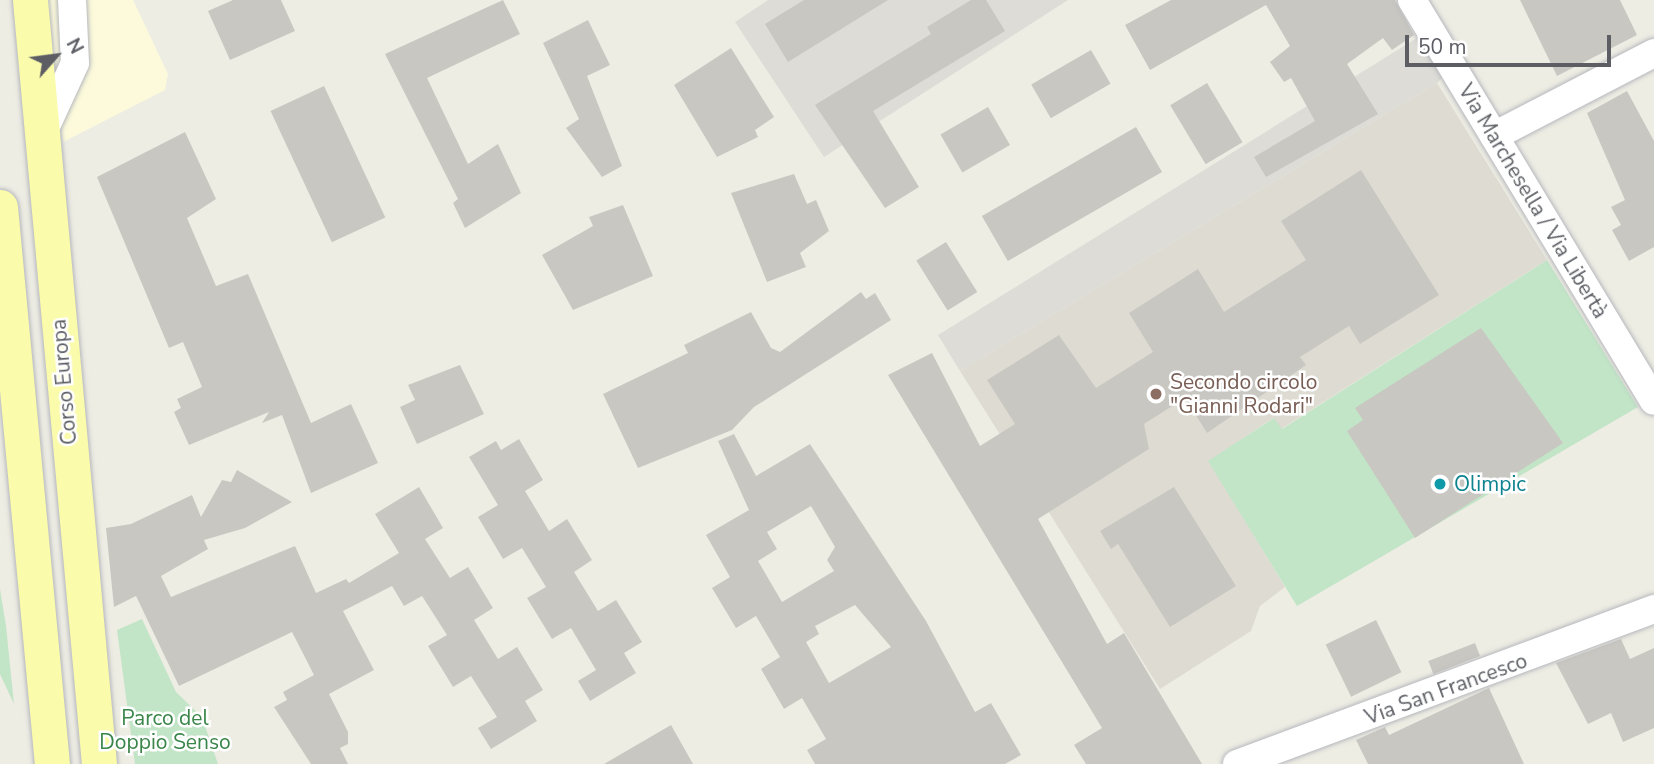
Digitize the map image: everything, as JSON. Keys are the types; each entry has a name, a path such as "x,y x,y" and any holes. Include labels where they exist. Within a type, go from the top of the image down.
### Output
{"main road":[{"name":"Corso Europa","path":"30,0 99,764"},
{"path":"0,207 52,764"}],"street":[{"path":"42,135 75,63 72,0"},
{"name":"Via Marchesella / Via Libertà","path":"1412,0 1654,401"},
{"path":"1494,136 1654,53"},
{"name":"Via San Francesco","path":"1237,764 1654,609"}],"shaded area":[{"path":"47,0 133,0 168,74 165,90 63,142"},
{"path":"768,0 1068,0 824,157 735,22"},
{"path":"1425,33 1448,72 1437,83 960,371 938,335"},
{"name":"Secondo circolo \"Gianni Rodari\"","path":"1437,83 1547,260 1281,429 1273,418 1209,461 1285,587 1260,606 1251,631 1160,689 960,371"}],"green space":[{"path":"1547,260 1638,407 1297,606 1208,461 1274,418 1282,429"},
{"path":"0,589 6,626 14,704 0,674"},
{"name":"Parco del Doppio Senso","path":"142,619 176,692 202,717 218,764 135,764 117,630"}],"building":[{"path":"233,0 281,0 295,31 230,60 208,11"},
{"path":"503,0 520,34 427,78 468,164 498,144 521,193 465,228 453,203 458,199 385,54"},
{"path":"804,0 888,0 788,62 765,24"},
{"path":"971,0 986,0 1005,31 873,111 919,187 885,208 815,105 931,34 927,27"},
{"path":"1171,0 1395,0 1414,35 1392,50 1383,38 1347,64 1378,114 1266,177 1254,157 1315,121 1291,78 1284,82 1270,62 1290,46 1266,5 1150,70 1125,25"},
{"path":"1520,0 1620,0 1637,35 1557,76"},
{"path":"588,20 610,65 587,76 622,166 602,177 566,128 579,119 543,43"},
{"path":"731,48 774,117 755,130 758,137 717,157 674,85"},
{"path":"1091,50 1110,84 1051,118 1031,84"},
{"path":"1207,83 1243,142 1206,164 1170,105"},
{"path":"324,86 385,217 332,242 271,111"},
{"path":"1627,91 1654,141 1654,247 1629,261 1612,230 1621,225 1611,207 1625,200 1587,113"},
{"path":"988,107 1010,145 962,173 940,134"},
{"path":"1136,127 1162,172 1008,261 982,216"},
{"path":"185,132 216,199 187,218 216,286 248,274 311,423 351,404 378,463 311,493 282,415 262,423 269,412 189,445 174,412 181,408 177,399 202,387 183,342 169,348 97,177"},
{"path":"1361,170 1439,295 1360,344 1349,326 1300,357 1306,365 1207,433 1185,398 1144,424 1149,449 1038,519 1107,644 1124,633 1202,764 1086,764 1074,745 1102,728 888,375 932,353 980,446 1015,424 987,380 1059,335 1096,388 1153,352 1129,313 1198,269 1224,312 1306,260 1281,221"},
{"path":"794,174 807,204 816,200 829,231 800,253 806,267 767,282 731,193"},
{"path":"623,205 653,276 573,310 542,255 593,226 589,217"},
{"path":"946,242 977,292 948,311 916,261"},
{"path":"861,292 866,299 875,293 891,320 754,407 732,430 638,468 603,394 688,353 684,345 751,312 771,348 780,352"},
{"name":"Olimpic","path":"1481,328 1563,443 1415,538 1347,431 1363,420 1355,408"},
{"path":"460,365 484,414 417,444 400,407 415,400 408,385"},
{"path":"734,434 756,476 810,444 926,621 975,712 991,703 1021,755 1005,764 815,764 807,750 826,739 802,698 784,709 761,669 780,657 756,616 736,628 712,588 730,577 706,535 749,510 718,441","holes":["811,506 835,547 827,560 834,571 782,602 758,561 777,549 767,532","855,605 891,647 829,683 806,642 819,634 815,626"]},
{"path":"519,439 543,480 525,491 549,531 567,519 592,560 574,572 598,611 616,600 642,642 624,653 636,673 590,701 578,681 596,670 571,628 552,639 527,598 546,587 522,548 503,559 478,517 498,505 469,457 496,441 501,450"},
{"path":"237,470 292,502 245,528 204,540 208,549 161,576 171,597 295,546 316,593 346,579 349,583 399,553 375,514 419,487 443,528 425,539 450,578 468,567 493,608 474,620 498,659 517,647 543,690 525,701 537,721 491,749 478,728 497,717 471,676 453,687 428,646 447,635 422,596 404,606 392,586 343,611 374,670 329,694 348,732 348,744 340,748 348,764 311,764 274,707 287,700 283,692 314,675 292,632 179,686 136,596 114,607 106,528 131,524 192,495 201,517 222,480 231,482"},
{"path":"1174,487 1236,586 1170,627 1118,544 1111,549 1100,531"},
{"path":"1376,620 1401,672 1351,697 1326,645"},
{"path":"1621,639 1630,659 1654,648 1654,728 1623,742 1611,713 1588,724 1556,663"},
{"path":"1475,643 1480,656 1433,674 1428,661"},
{"path":"1489,688 1524,764 1368,764 1356,740 1385,727 1389,735"},
{"path":"671,725 693,764 604,764"}],"place":[{"name":"Secondo circolo \"Gianni Rodari\"","path":"1156,394"},
{"name":"Olimpic","path":"1440,484"}]}
